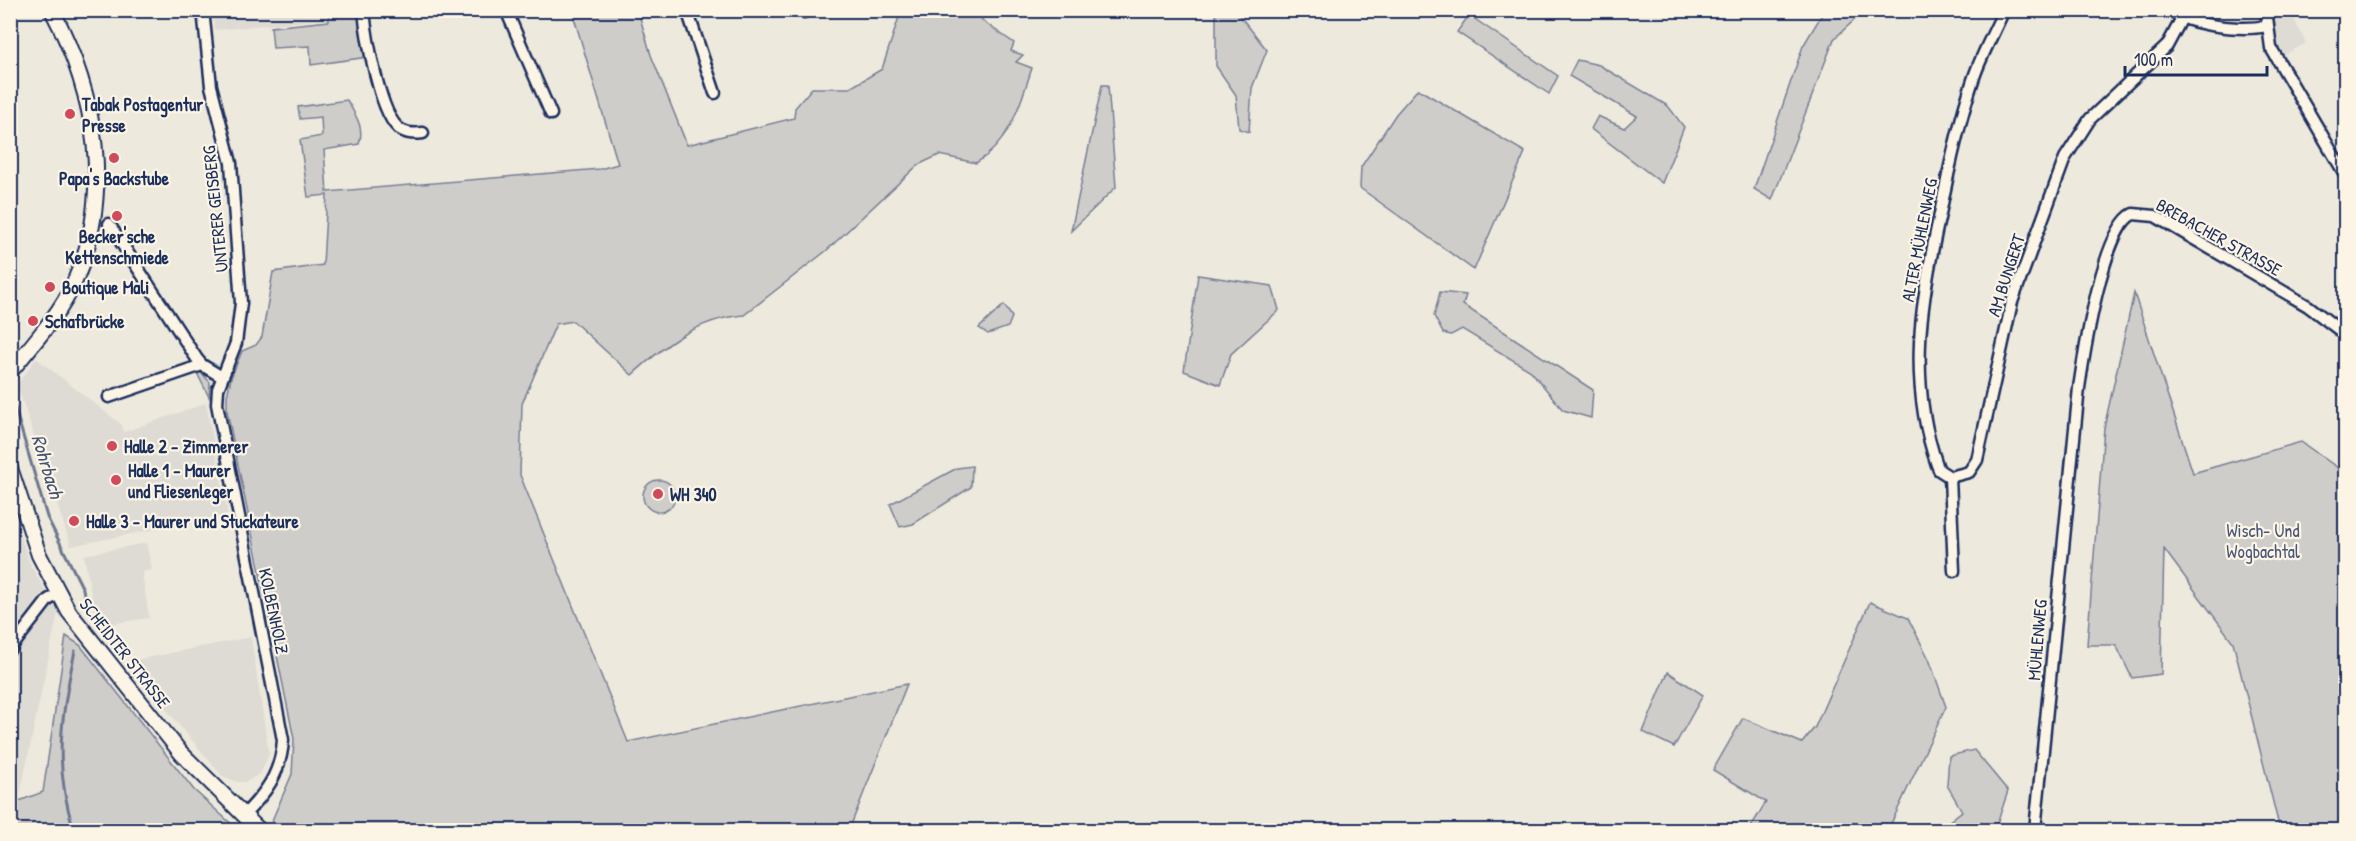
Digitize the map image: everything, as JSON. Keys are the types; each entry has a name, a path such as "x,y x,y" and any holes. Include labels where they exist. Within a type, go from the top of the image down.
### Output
{"main road":[{"path":"10,372 73,285 90,239 95,212 97,170 91,121 76,68 52,10"},
{"name":"SCHEIDTER STRASSE","path":"10,468 39,555 69,612 181,753 259,831"}],"street":[{"name":"UNTERER GEISBERG","path":"203,10 211,86 231,163 241,303 236,343 222,377 216,402"},
{"path":"364,10 385,105 392,121 400,130 423,134"},
{"path":"506,10 551,114"},
{"path":"687,10 715,93"},
{"name":"ALTER MÜHLENWEG","path":"1950,477 1937,465 1924,418 1919,330 1929,263 1953,150 1974,78 2004,10"},
{"path":"2170,10 2182,18 2244,28 2266,26"},
{"path":"2266,10 2266,26 2271,48 2342,163 2346,176"},
{"name":"AM BUNGERT","path":"1950,477 1969,472 1977,460 2012,302 2065,158 2090,119 2167,46 2182,18"},
{"name":"BREBACHER STRASSE","path":"2071,452 2087,337 2105,262 2121,224 2133,214 2147,213 2166,222 2314,310 2346,335"},
{"path":"109,224 202,365 222,377"},
{"path":"109,397 202,365"},
{"name":"KOLBENHOLZ","path":"216,402 231,488 283,740 282,755 275,778 243,816"},
{"name":"MÜHLENWEG","path":"2035,831 2071,452"},
{"path":"1950,477 1954,571"},
{"path":"10,649 48,600 58,594"}],"shaded area":[{"path":"212,11 326,11 327,19 215,30"},
{"path":"2290,11 2306,43 2277,59 2266,16"},
{"path":"36,358 121,424 124,432 206,403 228,515 71,546 17,385"},
{"path":"10,507 31,566 58,612 21,790 11,803"},
{"path":"146,543 152,570 142,572 149,618 97,626 84,555"},
{"path":"251,637 269,754 261,773 246,782 237,782 222,776 126,662"}],"green space":[{"path":"328,11 359,11 368,57 311,65 310,46 273,48 271,27 329,21"},
{"path":"572,11 638,11 651,55 687,145 794,118 795,108 812,88 850,88 882,69 901,11 975,11 984,22 1014,43 1011,51 1023,55 1016,62 1032,68 1013,121 1006,133 988,154 976,163 939,155 918,165 826,251 744,315 711,322 683,335 632,375 573,321 556,324 522,404 520,475 628,742 907,684 849,830 278,830 272,823 292,774 294,739 227,411 227,396 231,378 242,351 256,345 262,337 273,272 323,265 327,195 308,197 300,140 322,136 321,117 300,119 298,107 347,100 358,121 361,132 359,144 324,150 327,192 600,169 618,164"},
{"path":"1216,11 1236,11 1267,50 1252,88 1249,132 1239,129 1236,95 1216,66"},
{"path":"1824,11 1864,11 1834,39 1772,200 1754,189 1803,46"},
{"path":"1469,15 1558,76 1549,94 1457,32"},
{"path":"1577,60 1599,65 1668,106 1684,127 1662,183 1591,129 1598,116 1624,128 1637,116 1569,76"},
{"path":"1102,85 1108,85 1116,187 1071,231"},
{"path":"1418,89 1525,152 1474,270 1360,188 1361,167 1396,114"},
{"path":"1198,275 1272,286 1279,310 1231,354 1220,385 1184,371"},
{"path":"1440,292 1466,295 1463,305 1593,390 1591,418 1563,410 1531,371 1462,329 1451,335 1443,333 1434,316"},
{"name":"Wisch- Und Wogbachtal","path":"2134,293 2193,473 2301,442 2345,473 2345,830 2280,830 2233,642 2164,549 2161,674 2132,678 2116,645 2087,645 2104,428"},
{"path":"1004,305 1012,317 1008,327 988,334 979,328"},
{"path":"196,371 199,371 210,382 209,397"},
{"path":"972,466 971,487 913,524 900,527 890,504 957,468"},
{"path":"659,480 670,485 675,496 670,507 659,512 648,507 643,496 648,485"},
{"path":"1870,602 1908,618 1929,659 1946,707 1888,830 1749,830 1766,802 1713,770 1743,718 1802,743 1815,727"},
{"path":"66,636 80,645 194,790 238,830 11,830 11,804 43,792"},
{"path":"1668,672 1703,695 1674,747 1643,732"},
{"path":"1974,750 2008,791 1995,830 1938,830 1962,811 1947,785 1949,756"}],"waterway":[{"name":"Rohrbach","path":"11,395 47,517 83,589 87,610"},
{"name":"Rohrbach","path":"74,830 63,784 61,740 75,651"}],"place":[{"name":"Tabak Postagentur Presse","path":"70,114"},
{"name":"Papa's Backstube","path":"114,158"},
{"name":"Becker'sche Kettenschmiede","path":"117,216"},
{"name":"Boutique Mali","path":"50,287"},
{"name":"Schafbrücke","path":"33,321"},
{"name":"Halle 2 - Zimmerer","path":"112,446"},
{"name":"Halle 1 - Maurer und Fliesenleger","path":"116,480"},
{"name":"WH 340","path":"658,494"},
{"name":"Halle 3 - Maurer und Stuckateure","path":"74,521"}]}
